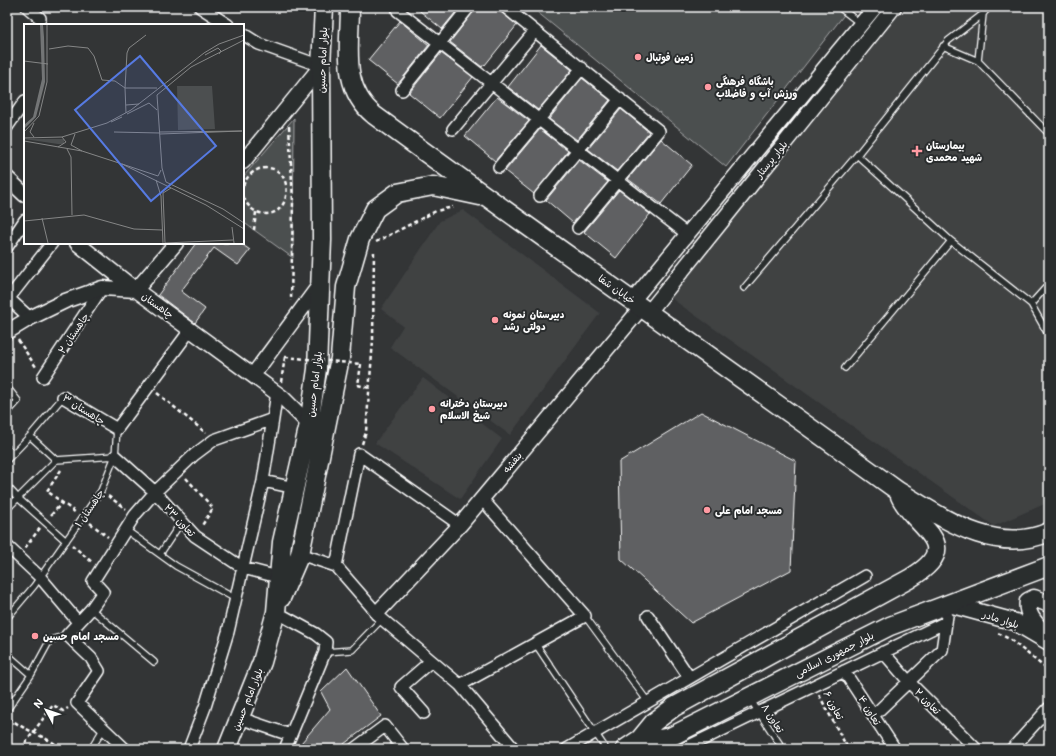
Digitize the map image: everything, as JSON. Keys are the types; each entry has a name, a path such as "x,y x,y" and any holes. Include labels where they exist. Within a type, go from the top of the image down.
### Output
{"main road":[{"name":"بلوار امام حسین","path":"227,749 262,662 276,609 282,542 309,424 317,369 321,283 321,66 324,7"},
{"name":"خیابان شفا","path":"350,7 350,75 356,93 364,106 487,198 641,306 898,492"},
{"path":"276,609 300,554 340,358 346,287 360,239 375,209 397,193 433,186 487,198"},
{"path":"898,492 940,516 986,538 1016,541 1040,536 1049,532"},
{"path":"625,749 640,739 654,722 674,707 909,579 930,564 935,550 932,535 905,506 898,492"},
{"name":"بلوار جمهوری اسلامی","path":"640,739 650,741 670,736 890,626 1049,566"},
{"path":"1049,604 1034,598 1028,601 1026,608 1028,614 1049,642"},
{"name":"بلوار مادر","path":"949,604 1015,622 1049,642"}],"street":[{"path":"27,7 40,18"},
{"path":"200,7 226,24"},
{"path":"401,7 398,11 687,234"},
{"path":"402,90 469,7"},
{"path":"505,7 659,131 578,228"},
{"name":"بلوار پرستار","path":"641,306 687,234 875,7"},
{"name":"بلوار پرستار","path":"641,306 894,7"},
{"path":"861,25 872,34"},
{"path":"453,129 535,31"},
{"path":"244,35 259,44 321,66 244,161"},
{"path":"499,167 582,68"},
{"path":"540,196 620,100"},
{"path":"7,127 24,102"},
{"path":"7,178 24,195"},
{"path":"7,247 24,222"},
{"path":"30,318 8,298 51,244"},
{"path":"78,244 136,290 175,244"},
{"path":"254,375 321,283"},
{"name":"چاهستان","path":"9,331 30,318 65,301 102,288 136,290 277,392 309,424"},
{"name":"چاهستان ۲","path":"43,377 102,288"},
{"name":"بنفشه","path":"380,616 482,499 641,306"},
{"path":"117,429 191,329"},
{"path":"189,749 205,707 228,632 263,481 277,392"},
{"name":"چاهستان ۳","path":"63,397 117,429"},
{"path":"125,749 77,703 98,671 90,658 67,635 91,609 103,592 93,582 135,516 155,492 194,455 214,440 273,419"},
{"path":"336,566 359,454 460,525"},
{"name":"تعاون ۲۳","path":"115,456 155,492 195,536 243,568 278,577"},
{"path":"263,481 295,488"},
{"path":"460,685 585,616 482,499"},
{"path":"8,549 40,577 78,622"},
{"path":"300,554 336,566 380,616 460,685 514,749"},
{"path":"567,749 688,677 865,576"},
{"path":"874,715 942,650 949,604"},
{"path":"276,609 326,642 324,652 285,749"},
{"path":"648,616 688,677"},
{"path":"683,749 946,622"},
{"name":"تعاون ۲","path":"883,652 909,682 976,749"},
{"path":"424,713 401,687 431,661"},
{"name":"تعاون ۴","path":"844,671 895,749"},
{"path":"664,691 674,707"},
{"path":"1012,749 1049,708"},
{"path":"240,718 290,735"},
{"path":"354,749 385,726 403,749"}],"lane":[{"path":"839,7 861,25"},
{"path":"744,288 857,155 948,40 983,14 989,7"},
{"path":"978,61 983,14"},
{"path":"943,46 978,61 1049,134"},
{"path":"857,155 951,241 1031,304 1049,336"},
{"path":"845,368 951,241"},
{"path":"1031,304 1049,284"},
{"path":"7,387 18,401 7,413"},
{"path":"7,460 30,436 63,397"},
{"name":"چاهستان ۱","path":"7,618 40,577 102,491 115,456 117,429"},
{"path":"30,436 56,460"},
{"path":"7,448 13,454"},
{"path":"7,509 56,460 115,456"},
{"path":"7,486 18,498 66,541"},
{"path":"160,554 182,521"},
{"path":"126,530 176,566 236,599"},
{"path":"91,609 154,662"},
{"path":"324,652 352,650 380,616"},
{"path":"585,616 648,702"},
{"path":"7,710 31,674 50,640 67,635"},
{"path":"535,643 606,749"},
{"path":"7,654 31,674"},
{"name":"تعاون ۸","path":"749,697 783,749"},
{"path":"91,749 104,728"}],"path":[{"path":"288,107 293,201 291,324"},
{"path":"244,180 256,170 263,168 278,172 286,183 287,198 278,210 271,213 256,212 250,208 244,198"},
{"path":"287,198 293,201"},
{"path":"359,454 366,432 373,340 374,243 436,211 458,205"},
{"path":"254,230 256,212"},
{"path":"9,331 43,377"},
{"path":"283,377 285,357 361,364 358,386 369,388"},
{"path":"149,386 214,440"},
{"path":"67,459 47,491 117,543"},
{"path":"179,470 213,508 195,536"},
{"path":"102,491 135,516"},
{"path":"66,541 101,569"},
{"path":"993,630 1011,640 1049,671"},
{"name":"تعاون ۶","path":"814,686 848,749"},
{"path":"21,749 53,705 63,711 77,703"},
{"path":"7,716 21,727 54,742 62,749"}],"shaded area":[{"name":"باشگاه فرهنگی ورزش آب و فاضلاب","path":"531,7 850,7 726,167"},
{"name":"بیمارستان شهید محمدی","path":"904,7 1049,7 1049,502 994,526 668,296"},
{"path":"294,118 293,258 244,223 244,176"},
{"name":"دبیرستان نمونه دولتی رشد","path":"463,210 600,313 510,435 390,347 403,326 381,309 440,221"},
{"name":"دبیرستان دخترانه شیخ الاسلام","path":"423,378 502,439 460,499 375,443"}],"building":[{"path":"415,7 460,7 442,29"},
{"path":"476,7 495,7 517,25 482,67 450,42"},
{"path":"400,21 429,45 398,84 368,60"},
{"path":"541,45 572,70 538,110 508,87"},
{"path":"441,53 473,77 440,118 409,93"},
{"path":"582,78 610,100 577,140 549,119"},
{"path":"497,97 529,121 495,161 465,136"},
{"path":"621,109 649,132 617,171 588,149"},
{"path":"540,129 568,151 534,194 505,171"},
{"path":"661,139 692,165 661,204 628,179"},
{"path":"579,160 608,182 573,223 546,200"},
{"path":"619,190 650,214 616,258 584,232"},
{"path":"195,244 241,244 250,250 238,265 214,248 181,291 205,309 195,323 158,295"},
{"name":"مسجد امام علی","path":"701,412 796,461 791,570 691,623 621,559 619,462"},
{"path":"347,667 381,716 344,744 347,749 296,749 330,709 321,692"}],"place":[{"name":"زمین فوتبال","path":"638,57"},
{"name":"باشگاه فرهنگی ورزش آب و فاضلاب","path":"708,87"},
{"name":"بیمارستان شهید محمدی","path":"917,151"},
{"name":"دبیرستان نمونه دولتی رشد","path":"495,320"},
{"name":"دبیرستان دخترانه شیخ الاسلام","path":"432,409"},
{"name":"مسجد امام علی","path":"707,510"},
{"name":"مسجد امام حسین","path":"35,636"}]}
